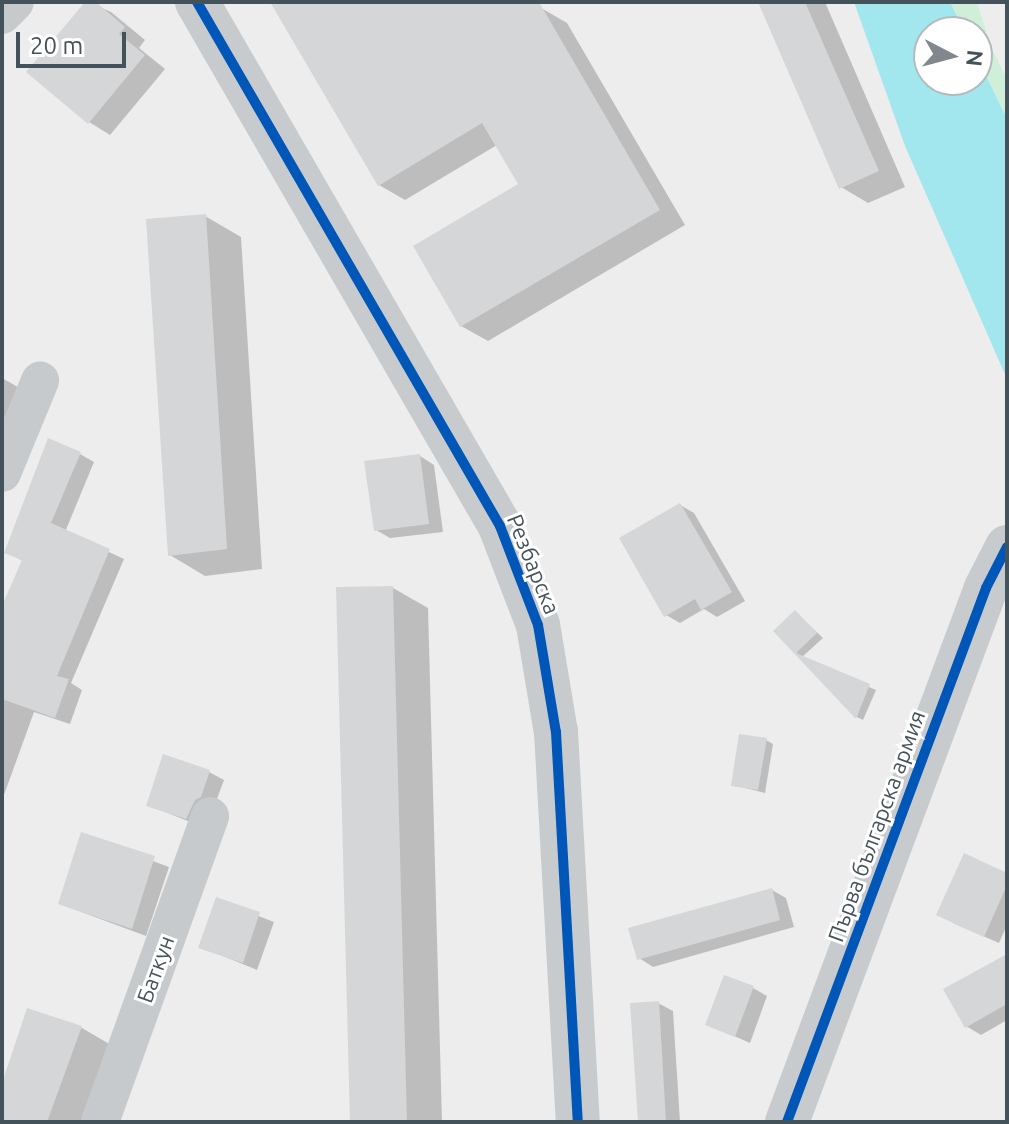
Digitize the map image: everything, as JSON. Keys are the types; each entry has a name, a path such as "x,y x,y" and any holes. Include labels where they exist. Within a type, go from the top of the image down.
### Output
{"street":[{"path":"2,15 15,2"},
{"name":"Резбарска","path":"197,2 500,526 538,625 556,732 578,1122"},
{"path":"2,473 40,381"},
{"name":"Първа българска армия","path":"787,1122 986,588 1007,547"},
{"name":"Баткун","path":"100,1122 210,816"}],"green space":[{"path":"950,2 977,2 981,16 957,16"},
{"path":"993,51 1007,79 1007,119 993,90"}],"water":[{"path":"854,2 950,2 957,16 913,16 913,96 993,96 993,90 1007,119 1007,379 905,146"}],"building":[{"path":"85,2 96,2 125,27 119,34 145,55 88,124 26,72"},
{"path":"270,2 539,2 660,210 460,327 413,246 518,184 482,123 378,186"},
{"path":"758,2 805,2 879,171 839,189"},
{"path":"206,214 227,549 168,556 146,219"},
{"path":"48,438 81,452 51,523 110,549 57,676 69,679 55,718 2,699 2,606 22,560 4,553"},
{"path":"420,454 429,524 374,531 364,461"},
{"path":"680,503 732,592 701,610 695,599 664,617 619,538"},
{"path":"393,586 407,1122 350,1122 336,587"},
{"path":"795,610 817,633 796,653 870,684 856,719 773,631"},
{"path":"739,734 767,738 758,790 731,786"},
{"path":"163,754 210,770 201,797 195,800 186,819 146,806"},
{"path":"81,832 155,856 132,929 58,904"},
{"path":"964,853 1007,873 1007,885 984,937 936,915"},
{"path":"772,888 780,920 637,960 628,928"},
{"path":"216,897 260,912 243,963 198,948"},
{"path":"1007,954 1007,1004 965,1028 943,989"},
{"path":"724,975 754,986 735,1037 705,1025"},
{"path":"659,1001 666,1122 638,1122 630,1003"},
{"path":"27,1008 82,1026 47,1122 2,1122 2,1083"}],"cycle path":[{"path":"197,2 500,526 538,625 556,732 578,1122"},
{"path":"787,1122 986,588 1007,547"}]}
